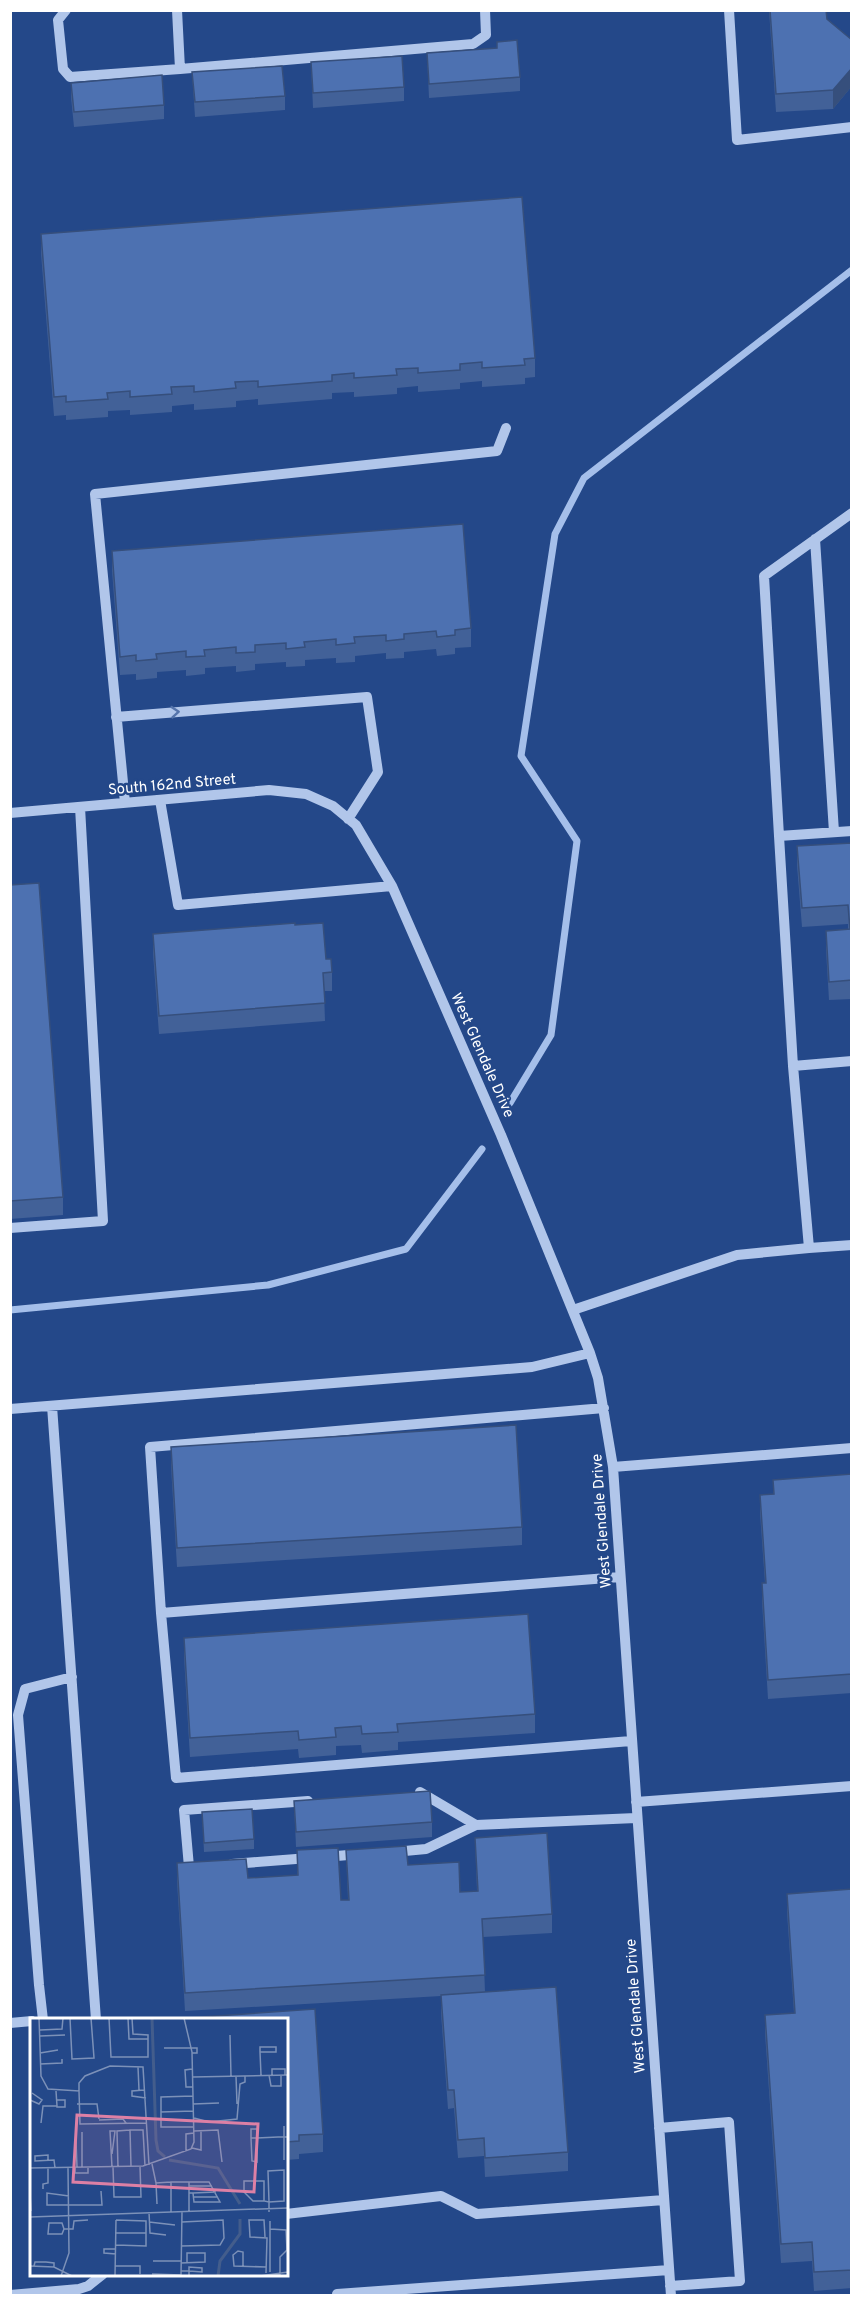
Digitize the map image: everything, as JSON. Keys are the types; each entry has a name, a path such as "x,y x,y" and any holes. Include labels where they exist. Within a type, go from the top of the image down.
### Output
{"street":[{"path":"66,10 58,20 63,69 70,77 472,44 486,35 485,10"},
{"path":"177,10 180,69"},
{"path":"729,10 737,140 852,127"},
{"path":"125,803 94,494 497,451 506,428"},
{"path":"809,1248 793,1066 764,576 852,513"},
{"path":"815,539 834,832"},
{"path":"116,717 367,697 378,772 348,819"},
{"name":"South 162nd Street","path":"10,813 282,790 306,794 333,806"},
{"path":"160,800 178,905 392,886"},
{"name":"West Glendale Drive","path":"333,806 356,825 392,886 476,1076 573,1310 598,1378 613,1467 670,2291"},
{"path":"10,1228 103,1221 80,807"},
{"path":"779,836 852,831"},
{"path":"793,1066 852,1061"},
{"path":"573,1310 737,1255 852,1245"},
{"path":"10,1409 532,1367 590,1353"},
{"path":"52,1406 96,2018"},
{"path":"604,1408 150,1447 161,1613 176,1778 631,1741"},
{"path":"613,1467 852,1448"},
{"path":"161,1613 620,1577"},
{"path":"43,2018 18,1715 25,1689 72,1677"},
{"path":"636,1802 852,1786"},
{"path":"408,1793 420,1792 476,1825"},
{"path":"213,1865 189,1867 184,1810 314,1800"},
{"path":"378,1853 426,1849 476,1825 636,1818"},
{"path":"225,1864 367,1854"},
{"path":"10,2023 30,2021"},
{"path":"659,2128 729,2122 740,2281 670,2291"},
{"path":"288,2214 441,2196 477,2214 664,2200"},
{"path":"337,2294 669,2270"},
{"path":"10,2295 60,2292 88,2286 100,2276"}],"building":[{"path":"770,10 826,10 827,19 852,40 852,68 833,90 776,94"},
{"path":"517,40 520,77 429,84 427,53 497,48 497,42"},
{"path":"402,56 404,87 313,93 311,62"},
{"path":"282,66 285,96 195,102 192,72"},
{"path":"162,75 164,105 74,112 71,83"},
{"path":"522,197 535,358 524,359 525,365 482,368 482,362 460,364 460,370 418,373 418,368 396,369 397,375 354,378 354,373 332,375 332,381 258,387 258,381 235,382 236,388 194,392 194,386 171,387 172,394 130,397 130,391 107,393 108,399 66,402 66,396 54,397 41,234"},
{"path":"463,524 471,628 455,630 455,635 437,637 436,631 404,634 404,639 386,641 386,635 354,637 355,643 336,645 336,639 304,642 305,647 286,649 286,643 255,645 255,652 236,653 236,647 204,650 205,656 186,657 186,651 156,654 157,659 136,661 136,655 120,657 112,551"},
{"path":"852,843 852,980 829,982 826,931 850,929 848,905 802,908 797,846"},
{"path":"39,883 63,1197 10,1201 10,885"},
{"path":"295,923 295,925 323,923 326,959 331,959 332,972 323,973 325,1003 159,1016 153,934"},
{"path":"516,1425 522,1527 177,1548 171,1447"},
{"path":"852,1474 852,1674 768,1680 762,1583 766,1583 760,1495 774,1494 773,1480"},
{"path":"528,1614 535,1714 397,1724 398,1732 362,1734 361,1726 335,1728 336,1737 299,1740 298,1731 190,1738 184,1638"},
{"path":"430,1791 432,1822 296,1832 294,1801"},
{"path":"252,1809 254,1839 204,1843 202,1812"},
{"path":"547,1833 552,1914 482,1919 485,1975 185,1993 177,1863 246,1859 248,1878 298,1875 297,1850 338,1848 341,1900 349,1900 346,1850 406,1846 408,1865 459,1862 460,1892 478,1891 475,1838"},
{"path":"852,1889 852,2270 814,2272 812,2242 781,2244 765,2015 795,2013 787,1894"},
{"path":"556,1987 568,2152 485,2158 484,2138 458,2140 454,2090 448,2090 441,1995"},
{"path":"315,2009 323,2134 299,2135 299,2141 288,2142 288,2018 187,2018"}],"waterway":[{"path":"510,1103 551,1035 577,841 521,756 555,534 584,478 852,270"},
{"path":"10,1310 268,1285 406,1249 482,1149"}]}
